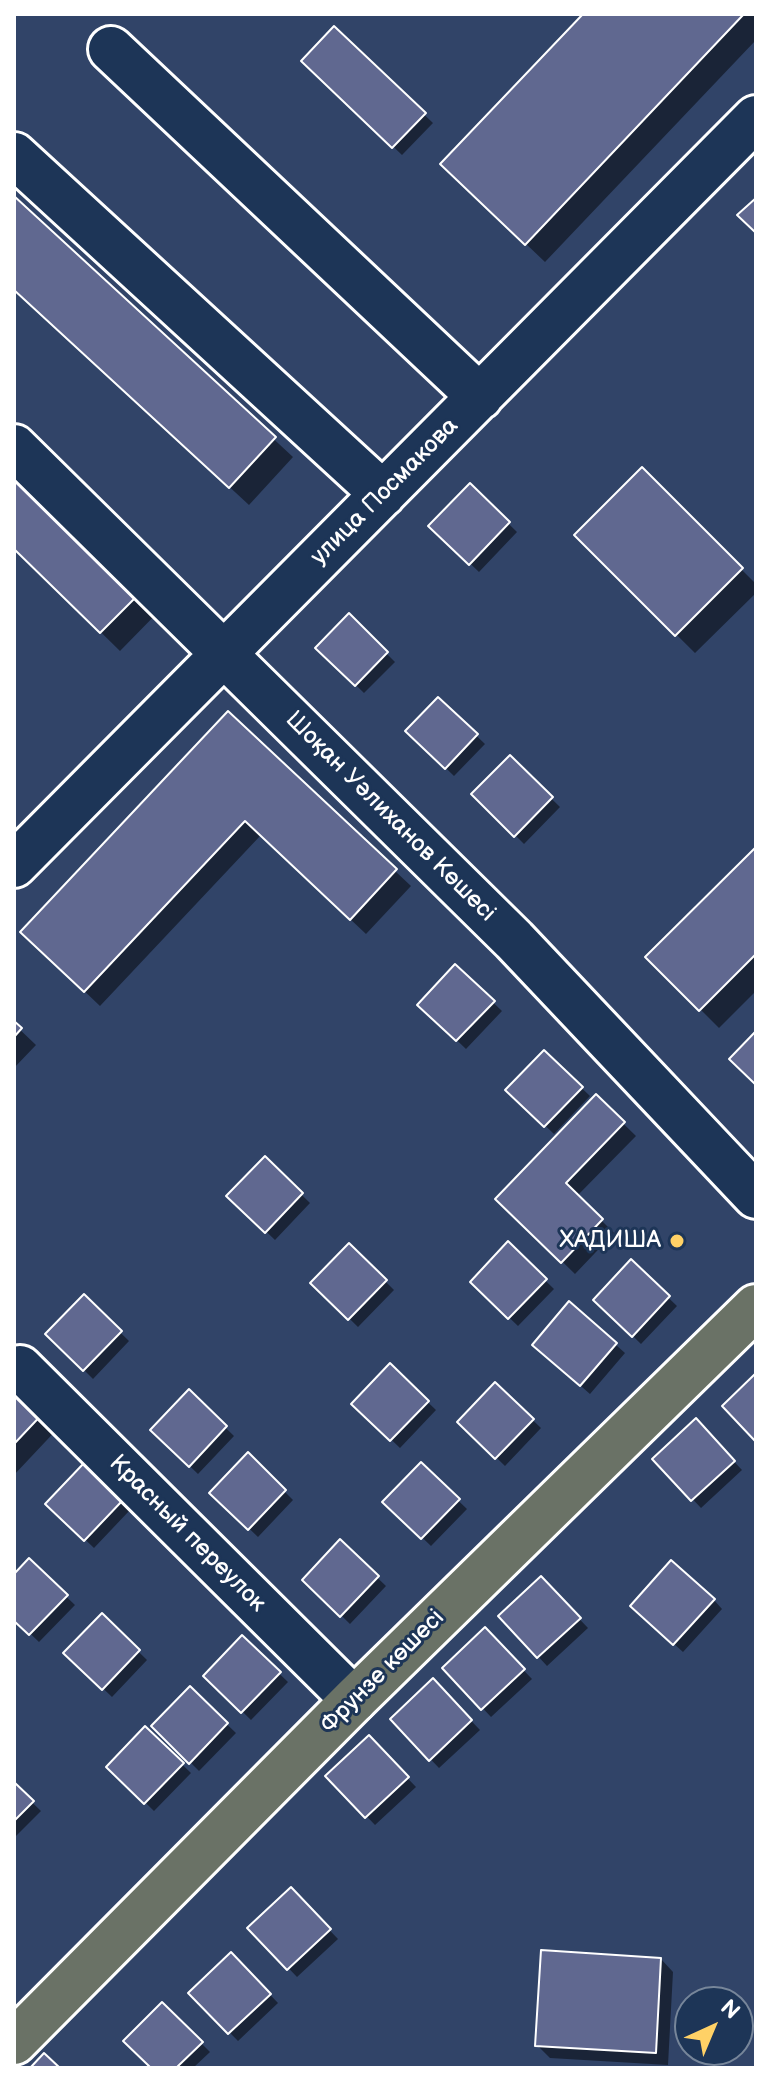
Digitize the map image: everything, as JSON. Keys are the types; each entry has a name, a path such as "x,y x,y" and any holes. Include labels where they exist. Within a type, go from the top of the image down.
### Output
{"main road":[{"name":"Фрунзе көшесі","path":"14,2042 354,1700 756,1307"}],"street":[{"path":"111,49 480,397"},
{"name":"улица Посмакова","path":"14,865 756,118"},
{"path":"14,155 383,494"},
{"name":"Шоқан Уәлиханов Көшесі","path":"14,447 514,940 756,1196"},
{"name":"Красный переулок","path":"20,1368 354,1700"}],"building":[{"path":"583,14 744,14 525,245 440,164"},
{"path":"334,26 426,113 392,148 301,61"},
{"path":"14,196 276,437 229,488 14,290"},
{"path":"756,198 756,233 737,215"},
{"path":"14,452 149,584 100,633 14,549"},
{"path":"642,467 743,568 675,636 574,535"},
{"path":"470,483 510,522 469,565 428,526"},
{"path":"349,613 388,652 355,686 315,648"},
{"path":"438,697 478,734 445,769 405,731"},
{"path":"228,711 397,869 350,920 245,821 84,992 20,932"},
{"path":"510,755 553,797 514,837 471,794"},
{"path":"756,847 756,954 699,1011 645,957"},
{"path":"455,964 495,1001 456,1041 417,1005"},
{"path":"14,1021 22,1028 14,1037"},
{"path":"756,1031 756,1085 729,1059"},
{"path":"544,1050 583,1087 544,1127 505,1090"},
{"path":"596,1094 625,1122 566,1183 603,1219 561,1263 495,1199"},
{"path":"265,1156 303,1193 265,1233 226,1196"},
{"path":"508,1241 547,1279 508,1319 470,1282"},
{"path":"349,1243 387,1280 348,1320 310,1283"},
{"path":"631,1259 670,1296 632,1337 593,1300"},
{"path":"84,1294 122,1331 83,1371 45,1334"},
{"path":"569,1301 617,1343 580,1386 532,1345"},
{"path":"390,1363 429,1401 390,1441 351,1404"},
{"path":"756,1373 756,1442 722,1406"},
{"path":"14,1376 48,1408 14,1444"},
{"path":"495,1382 534,1419 495,1459 457,1422"},
{"path":"189,1389 227,1426 189,1467 150,1430"},
{"path":"696,1418 735,1461 691,1501 652,1459"},
{"path":"248,1452 286,1490 248,1530 209,1493"},
{"path":"421,1462 460,1499 421,1539 382,1502"},
{"path":"84,1463 123,1500 84,1541 45,1504"},
{"path":"340,1539 379,1576 340,1617 302,1580"},
{"path":"29,1558 68,1595 29,1635 14,1621 14,1574"},
{"path":"671,1560 715,1599 673,1645 630,1606"},
{"path":"541,1576 581,1618 537,1658 498,1616"},
{"path":"102,1613 140,1650 102,1690 63,1653"},
{"path":"485,1627 525,1669 481,1710 442,1668"},
{"path":"242,1635 281,1672 241,1713 203,1676"},
{"path":"433,1678 472,1720 429,1761 390,1719"},
{"path":"190,1686 228,1723 189,1764 151,1726"},
{"path":"145,1726 184,1763 144,1804 106,1767"},
{"path":"369,1735 409,1777 365,1818 325,1776"},
{"path":"14,1782 34,1801 14,1821"},
{"path":"291,1887 331,1929 287,1970 247,1928"},
{"path":"541,1950 661,1958 656,2053 535,2046"},
{"path":"231,1952 271,1994 228,2034 188,1993"},
{"path":"162,2002 203,2042 176,2068 151,2068 123,2041"},
{"path":"44,2053 60,2068 30,2068"}],"place":[{"name":"ХАДИША","path":"677,1241"}]}
